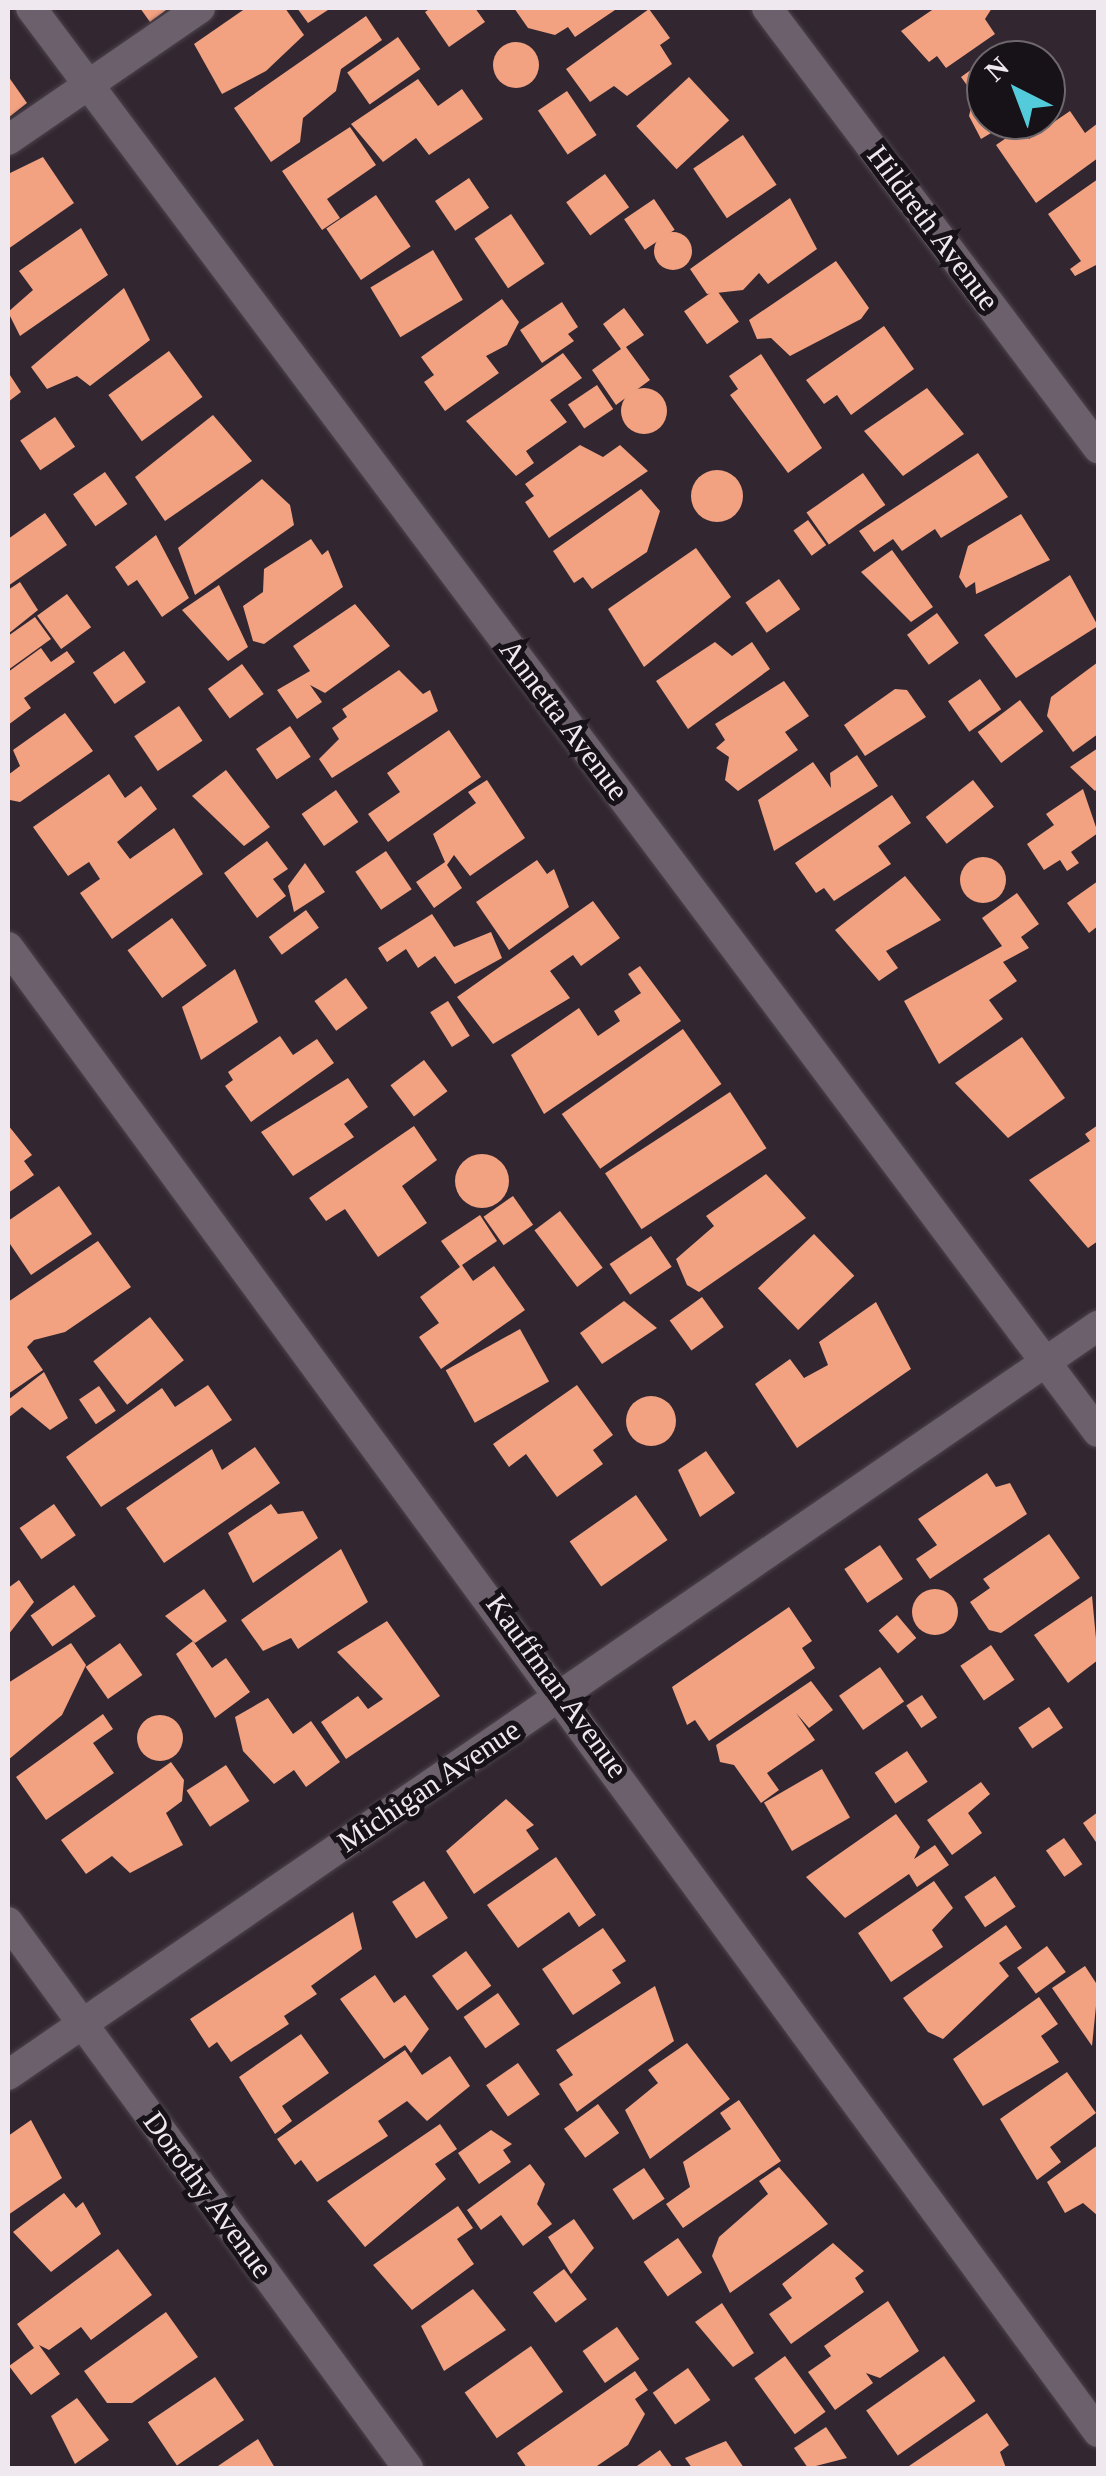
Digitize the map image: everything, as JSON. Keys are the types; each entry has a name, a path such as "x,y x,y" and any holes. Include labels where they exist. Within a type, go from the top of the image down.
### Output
{"street":[{"name":"Annetta Avenue","path":"31,8 1098,1432"},
{"path":"8,140 200,8"},
{"name":"Hildreth Avenue","path":"767,8 1098,448"},
{"name":"Kauffman Avenue","path":"8,947 564,1694 1098,2432"},
{"name":"Michigan Avenue","path":"8,2076 1098,1326"},
{"name":"Dorothy Avenue","path":"8,1922 408,2468"}],"building":[{"path":"140,8 169,8 150,22"},
{"path":"246,8 285,8 304,35 266,71 222,94 194,44"},
{"path":"297,8 331,8 308,23"},
{"path":"431,8 475,8 485,22 449,47 425,12"},
{"path":"514,8 618,8 575,37 568,27 555,35 528,28"},
{"path":"935,8 992,8 985,19 995,34 986,40 966,40 966,54 946,68 937,56 929,62 901,31"},
{"path":"649,9 670,38 660,45 672,64 627,96 614,86 590,102 566,69"},
{"path":"366,16 382,40 341,69 336,91 303,118 300,142 271,162 234,108"},
{"path":"398,37 420,69 370,105 347,73"},
{"path":"516,42 532,49 539,65 532,81 516,88 500,81 493,65 500,49"},
{"path":"8,76 27,103 8,118"},
{"path":"689,77 729,120 677,169 636,126"},
{"path":"418,79 438,106 462,89 483,119 429,155 416,138 383,162 351,124"},
{"path":"567,91 597,135 568,155 538,111"},
{"path":"1070,111 1085,133 1098,123 1098,158 1036,203 996,145 1003,140 1066,140 1066,114"},
{"path":"350,127 376,165 327,199 340,218 322,230 282,171"},
{"path":"743,135 777,185 727,218 693,169"},
{"path":"43,157 74,203 8,249 8,174"},
{"path":"605,174 629,207 590,235 566,202"},
{"path":"469,178 489,208 455,231 435,201"},
{"path":"1098,179 1098,264 1075,276 1070,269 1081,261 1048,214"},
{"path":"376,195 411,246 361,280 326,229"},
{"path":"790,198 817,249 768,284 759,273 743,290 707,294 690,269"},
{"path":"654,199 675,230 645,250 624,219"},
{"path":"511,214 545,264 508,288 475,239"},
{"path":"81,228 108,275 20,336 8,312 33,290 19,271"},
{"path":"673,232 687,237 692,251 687,265 673,270 659,265 654,251 659,237"},
{"path":"433,250 463,300 400,337 370,288"},
{"path":"836,261 869,308 861,319 790,356 771,338 757,339 749,320"},
{"path":"124,288 150,340 90,386 77,376 47,389 31,367"},
{"path":"716,289 739,322 707,344 684,311"},
{"path":"502,299 519,322 507,345 486,356 499,373 445,411 424,382 434,375 421,357"},
{"path":"562,302 578,327 568,334 574,341 542,363 520,330"},
{"path":"624,308 644,335 626,347 650,380 616,405 592,370 621,349 603,324"},
{"path":"884,326 914,369 851,415 837,395 824,404 806,380"},
{"path":"169,351 203,397 142,441 108,395"},
{"path":"563,353 582,378 550,400 567,422 526,451 534,463 516,476 466,421"},
{"path":"761,354 822,448 788,473 730,395 738,389 729,376"},
{"path":"8,372 21,392 8,402"},
{"path":"597,385 613,409 584,429 568,405"},
{"path":"644,388 660,395 667,411 660,427 644,434 628,427 621,411 628,395"},
{"path":"927,388 964,434 903,476 864,431"},
{"path":"213,415 252,461 165,521 135,477"},
{"path":"55,417 75,447 40,470 20,440"},
{"path":"580,445 603,457 620,445 648,471 549,538 525,502 534,496 525,484"},
{"path":"978,453 1008,497 941,538 935,529 902,551 893,539 874,552 859,531"},
{"path":"717,470 736,477 743,496 736,515 717,522 698,515 691,496 698,477"},
{"path":"105,472 127,504 95,526 73,494"},
{"path":"863,473 885,505 829,545 806,513"},
{"path":"262,479 290,505 294,525 195,595 178,548"},
{"path":"641,489 660,511 647,552 592,589 583,577 574,583 553,551"},
{"path":"45,513 67,545 8,586 8,539"},
{"path":"1021,514 1050,560 976,594 975,582 966,588 959,577 968,546"},
{"path":"808,520 826,545 812,556 793,531"},
{"path":"156,535 189,598 162,617 137,580 128,586 115,567"},
{"path":"311,539 322,555 328,550 343,587 264,644 253,641 243,606 263,592 264,569"},
{"path":"696,548 731,597 644,667 608,609"},
{"path":"892,550 933,607 911,622 861,572"},
{"path":"1070,575 1098,626 1016,678 984,635"},
{"path":"779,579 800,609 767,633 745,603"},
{"path":"20,582 38,610 8,634 8,590"},
{"path":"219,585 248,647 228,661 182,610"},
{"path":"67,594 91,627 61,649 37,616"},
{"path":"355,604 390,646 325,693 310,685 322,702 297,719 277,690 310,671 293,646"},
{"path":"937,613 959,643 929,665 907,635"},
{"path":"35,617 51,639 8,670 8,636"},
{"path":"715,642 732,656 752,642 770,669 688,729 656,681"},
{"path":"41,648 51,662 67,651 75,662 24,698 31,708 8,725 8,672"},
{"path":"124,651 146,682 115,704 93,673"},
{"path":"1098,662 1098,734 1073,752 1047,716 1051,697"},
{"path":"242,664 264,694 230,719 208,689"},
{"path":"399,670 423,694 430,690 438,711 332,778 319,759 339,739 332,728 347,717 342,709"},
{"path":"980,679 1001,709 969,732 948,701"},
{"path":"784,681 809,716 785,732 798,750 738,791 725,780 729,757 716,748 725,740 715,724"},
{"path":"895,689 907,690 926,717 865,756 844,725"},
{"path":"1020,700 1043,731 1001,763 978,732"},
{"path":"179,706 202,741 158,771 134,736"},
{"path":"65,713 93,751 20,802 10,800 8,775 20,766 13,750"},
{"path":"290,726 311,757 277,780 256,749"},
{"path":"449,730 481,777 388,842 368,814 400,792 387,773"},
{"path":"1098,748 1098,788 1095,791 1070,767"},
{"path":"857,755 878,786 774,851 758,800 813,762 831,788 830,773"},
{"path":"226,770 270,827 244,846 192,796"},
{"path":"109,774 125,798 141,786 157,809 117,842 130,859 174,828 203,874 112,939 80,893 100,879 89,862 68,876 33,827"},
{"path":"487,780 525,838 470,876 454,855 447,865 462,888 434,908 416,882 445,862 433,834 476,803 468,792"},
{"path":"973,780 994,807 947,844 926,817"},
{"path":"1083,789 1098,833 1071,852 1079,863 1067,871 1060,860 1044,870 1027,844 1054,825 1046,814"},
{"path":"336,790 358,822 324,846 302,814"},
{"path":"892,795 911,823 878,846 891,864 834,901 824,888 816,893 795,863"},
{"path":"267,841 288,869 273,879 286,896 257,918 224,873"},
{"path":"386,851 412,889 381,910 355,872"},
{"path":"983,857 999,864 1006,880 999,896 983,903 967,896 960,880 967,864"},
{"path":"537,860 547,874 554,869 569,907 509,950 476,902"},
{"path":"305,863 325,892 294,912 288,886"},
{"path":"905,876 941,920 886,951 898,968 879,981 835,930"},
{"path":"1098,881 1098,926 1089,933 1067,903"},
{"path":"1017,893 1039,924 1021,937 1029,948 1003,962 1017,981 989,1000 1003,1019 939,1064 904,1001 1002,946 982,918"},
{"path":"593,901 620,938 581,966 573,955 550,971 570,998 493,1044 457,997"},
{"path":"306,910 319,928 282,955 269,937"},
{"path":"432,914 454,947 491,932 502,958 455,984 435,956 418,968 406,949 387,962 378,948"},
{"path":"172,918 207,966 162,998 128,950"},
{"path":"640,966 681,1021 544,1114 511,1055 579,1008 598,1036 620,1021 614,1011 641,993 628,974"},
{"path":"235,969 258,1022 201,1060 182,1007"},
{"path":"346,978 368,1008 336,1031 314,1001"},
{"path":"448,1001 470,1036 452,1047 430,1012"},
{"path":"683,1029 721,1084 600,1169 562,1114"},
{"path":"280,1036 293,1055 317,1039 334,1063 251,1122 225,1086 233,1080 228,1072"},
{"path":"1022,1037 1065,1098 1008,1138 955,1083"},
{"path":"424,1060 447,1091 414,1116 390,1085"},
{"path":"348,1078 368,1107 344,1124 354,1137 293,1176 261,1132"},
{"path":"730,1092 766,1148 642,1229 605,1173"},
{"path":"8,1125 32,1155 24,1161 34,1175 8,1193"},
{"path":"1098,1125 1098,1241 1088,1248 1029,1180 1090,1141 1085,1134"},
{"path":"414,1126 437,1160 402,1186 427,1223 378,1257 345,1209 326,1221 309,1198"},
{"path":"482,1154 501,1162 509,1181 501,1200 482,1208 463,1200 455,1181 463,1162"},
{"path":"766,1174 806,1218 699,1292 687,1285 676,1259 714,1226 706,1216"},
{"path":"59,1186 92,1234 31,1275 8,1241 8,1221"},
{"path":"513,1196 533,1225 504,1245 484,1217"},
{"path":"560,1211 603,1268 577,1287 534,1230"},
{"path":"480,1215 497,1241 462,1265 473,1281 494,1266 525,1310 441,1369 419,1337 439,1323 420,1297 460,1267 441,1241"},
{"path":"814,1234 854,1276 798,1330 758,1288"},
{"path":"651,1236 672,1267 630,1295 610,1264"},
{"path":"98,1241 131,1287 65,1332 34,1340 27,1347 43,1370 8,1394 8,1302"},
{"path":"702,1297 724,1327 691,1350 670,1321"},
{"path":"624,1301 657,1328 602,1364 580,1333"},
{"path":"876,1302 911,1369 797,1448 755,1384 790,1359 804,1378 828,1365 819,1342"},
{"path":"150,1317 184,1360 127,1405 93,1361"},
{"path":"520,1329 549,1381 475,1423 446,1370"},
{"path":"44,1372 68,1418 50,1430 22,1407 8,1418 8,1400"},
{"path":"208,1385 232,1420 101,1507 66,1457 162,1388 175,1407"},
{"path":"577,1385 613,1435 593,1450 603,1464 557,1497 526,1454 509,1467 493,1444"},
{"path":"99,1386 116,1411 96,1424 79,1399"},
{"path":"651,1396 668,1404 676,1421 668,1438 651,1446 634,1438 626,1421 634,1404"},
{"path":"255,1447 280,1483 164,1563 126,1508 212,1449 222,1470"},
{"path":"706,1451 735,1493 700,1517 678,1470"},
{"path":"987,1473 996,1487 1010,1483 1027,1514 930,1579 916,1559 937,1545 918,1519"},
{"path":"636,1495 668,1540 601,1587 570,1541"},
{"path":"54,1504 76,1535 41,1559 20,1528"},
{"path":"271,1504 278,1514 303,1511 318,1538 253,1583 228,1533"},
{"path":"1049,1534 1080,1578 1001,1633 989,1630 970,1602 990,1588 983,1579"},
{"path":"880,1545 903,1579 867,1603 844,1569"},
{"path":"341,1549 368,1602 298,1649 291,1638 263,1651 241,1620"},
{"path":"19,1580 34,1602 8,1635 8,1588"},
{"path":"74,1585 96,1616 52,1647 31,1615"},
{"path":"204,1589 227,1621 195,1643 165,1616"},
{"path":"935,1589 951,1596 958,1612 951,1628 935,1635 919,1628 912,1612 919,1596"},
{"path":"1092,1596 1098,1660 1068,1683 1034,1635"},
{"path":"789,1607 812,1641 802,1648 815,1668 709,1741 695,1720 687,1725 672,1687"},
{"path":"897,1615 916,1638 898,1653 879,1630"},
{"path":"387,1621 440,1696 346,1759 321,1722 358,1696 368,1709 383,1699 337,1652"},
{"path":"193,1641 212,1668 226,1658 250,1692 215,1718 176,1654"},
{"path":"71,1643 86,1665 62,1715 8,1760 8,1683"},
{"path":"120,1643 142,1675 108,1699 86,1667"},
{"path":"991,1645 1014,1680 984,1701 960,1666"},
{"path":"880,1667 904,1701 863,1730 839,1696"},
{"path":"811,1681 833,1710 809,1728 796,1713 815,1740 767,1773 779,1790 761,1803 734,1765 720,1762 716,1745"},
{"path":"922,1695 937,1717 921,1728 906,1706"},
{"path":"268,1698 293,1734 311,1721 340,1762 306,1787 294,1770 274,1784 243,1751 235,1717"},
{"path":"1049,1707 1063,1728 1032,1748 1018,1728"},
{"path":"103,1714 113,1729 93,1743 114,1773 46,1820 16,1777"},
{"path":"160,1715 177,1721 183,1738 177,1755 160,1761 143,1755 137,1738 143,1721"},
{"path":"907,1751 928,1782 895,1803 875,1773"},
{"path":"171,1762 184,1780 182,1801 166,1813 183,1845 130,1873 112,1856 86,1874 61,1840"},
{"path":"226,1765 249,1801 210,1827 187,1791"},
{"path":"822,1769 850,1817 792,1851 764,1802"},
{"path":"981,1782 990,1794 968,1813 982,1833 952,1855 927,1820"},
{"path":"506,1799 534,1825 526,1830 539,1849 474,1894 446,1851"},
{"path":"1098,1812 1098,1845 1083,1823"},
{"path":"896,1814 920,1847 914,1859 935,1845 949,1865 917,1887 909,1874 845,1918 806,1877"},
{"path":"1064,1838 1082,1864 1064,1877 1046,1851"},
{"path":"556,1857 596,1915 579,1927 569,1912 518,1948 487,1905"},
{"path":"995,1876 1016,1907 985,1927 964,1897"},
{"path":"424,1881 448,1918 416,1939 392,1902"},
{"path":"934,1881 953,1908 932,1930 943,1947 891,1982 858,1933"},
{"path":"353,1912 362,1949 311,1986 317,1994 284,2016 289,2024 231,2062 217,2042 209,2048 190,2019"},
{"path":"1006,1925 1022,1948 999,1963 1009,1976 943,2039 928,2032 903,1998"},
{"path":"603,1928 626,1961 612,1970 621,1983 573,2015 542,1969"},
{"path":"1047,1946 1066,1972 1036,1994 1017,1968"},
{"path":"466,1951 491,1986 457,2010 432,1976"},
{"path":"1085,1966 1098,1986 1092,2046 1052,1988"},
{"path":"375,1975 394,2003 405,1995 429,2029 411,2053 405,2045 384,2059 340,1999"},
{"path":"655,1986 674,2041 577,2112 559,2084 573,2075 556,2050"},
{"path":"498,1993 520,2024 485,2048 464,2017"},
{"path":"1039,1997 1058,2024 1041,2036 1059,2062 983,2106 953,2059"},
{"path":"301,2034 329,2073 282,2106 292,2121 275,2134 239,2077"},
{"path":"687,2043 730,2099 650,2159 625,2110 658,2083 648,2070"},
{"path":"405,2050 422,2075 450,2056 470,2086 427,2121 407,2101 378,2121 388,2136 317,2182 301,2160 295,2165 277,2139"},
{"path":"518,2063 540,2094 508,2116 486,2085"},
{"path":"1067,2072 1096,2113 1050,2147 1061,2162 1037,2180 1000,2119"},
{"path":"739,2100 781,2161 683,2228 666,2204 690,2187 683,2162 731,2129 720,2113"},
{"path":"598,2104 619,2133 585,2158 564,2129"},
{"path":"31,2120 62,2178 8,2215 8,2136"},
{"path":"440,2124 457,2149 435,2164 446,2179 365,2247 327,2201"},
{"path":"491,2130 512,2144 503,2150 511,2162 479,2184 458,2153"},
{"path":"1098,2145 1098,2216 1083,2203 1065,2213 1047,2182"},
{"path":"530,2164 545,2184 537,2204 552,2224 523,2246 501,2215 481,2230 467,2210"},
{"path":"779,2167 828,2224 730,2293 712,2256 719,2237 768,2194 759,2181"},
{"path":"644,2168 665,2199 633,2220 612,2189"},
{"path":"64,2193 76,2208 83,2202 101,2234 51,2272 13,2232"},
{"path":"458,2206 473,2228 457,2239 474,2264 412,2310 373,2265"},
{"path":"574,2219 594,2248 571,2274 548,2237"},
{"path":"678,2238 702,2272 668,2296 644,2262"},
{"path":"833,2243 864,2271 855,2278 864,2292 791,2344 769,2314 792,2298 782,2284"},
{"path":"118,2249 152,2295 91,2340 81,2327 49,2350 39,2345 60,2374 31,2395 9,2366 34,2348 17,2324"},
{"path":"564,2269 587,2299 556,2323 533,2292"},
{"path":"473,2289 506,2330 444,2371 421,2326"},
{"path":"888,2301 919,2351 880,2378 866,2373 873,2383 835,2410 808,2372 831,2356 824,2346"},
{"path":"722,2303 754,2353 733,2367 695,2322"},
{"path":"166,2312 198,2357 132,2403 107,2403 84,2371"},
{"path":"617,2327 639,2359 605,2383 583,2351"},
{"path":"531,2346 563,2392 497,2438 465,2392"},
{"path":"785,2356 826,2412 795,2434 754,2378"},
{"path":"944,2356 976,2401 898,2456 866,2410"},
{"path":"688,2368 710,2400 675,2425 653,2393"},
{"path":"635,2371 648,2390 635,2399 645,2414 628,2445 594,2468 527,2468 517,2453"},
{"path":"215,2377 244,2420 177,2465 148,2422"},
{"path":"77,2398 109,2440 75,2464 51,2416"},
{"path":"987,2413 1009,2445 1000,2452 1006,2468 906,2468"},
{"path":"826,2427 847,2458 808,2468 794,2448"},
{"path":"258,2439 275,2468 215,2468"},
{"path":"726,2441 744,2468 692,2468 685,2458"},
{"path":"660,2450 673,2468 634,2468"}]}
